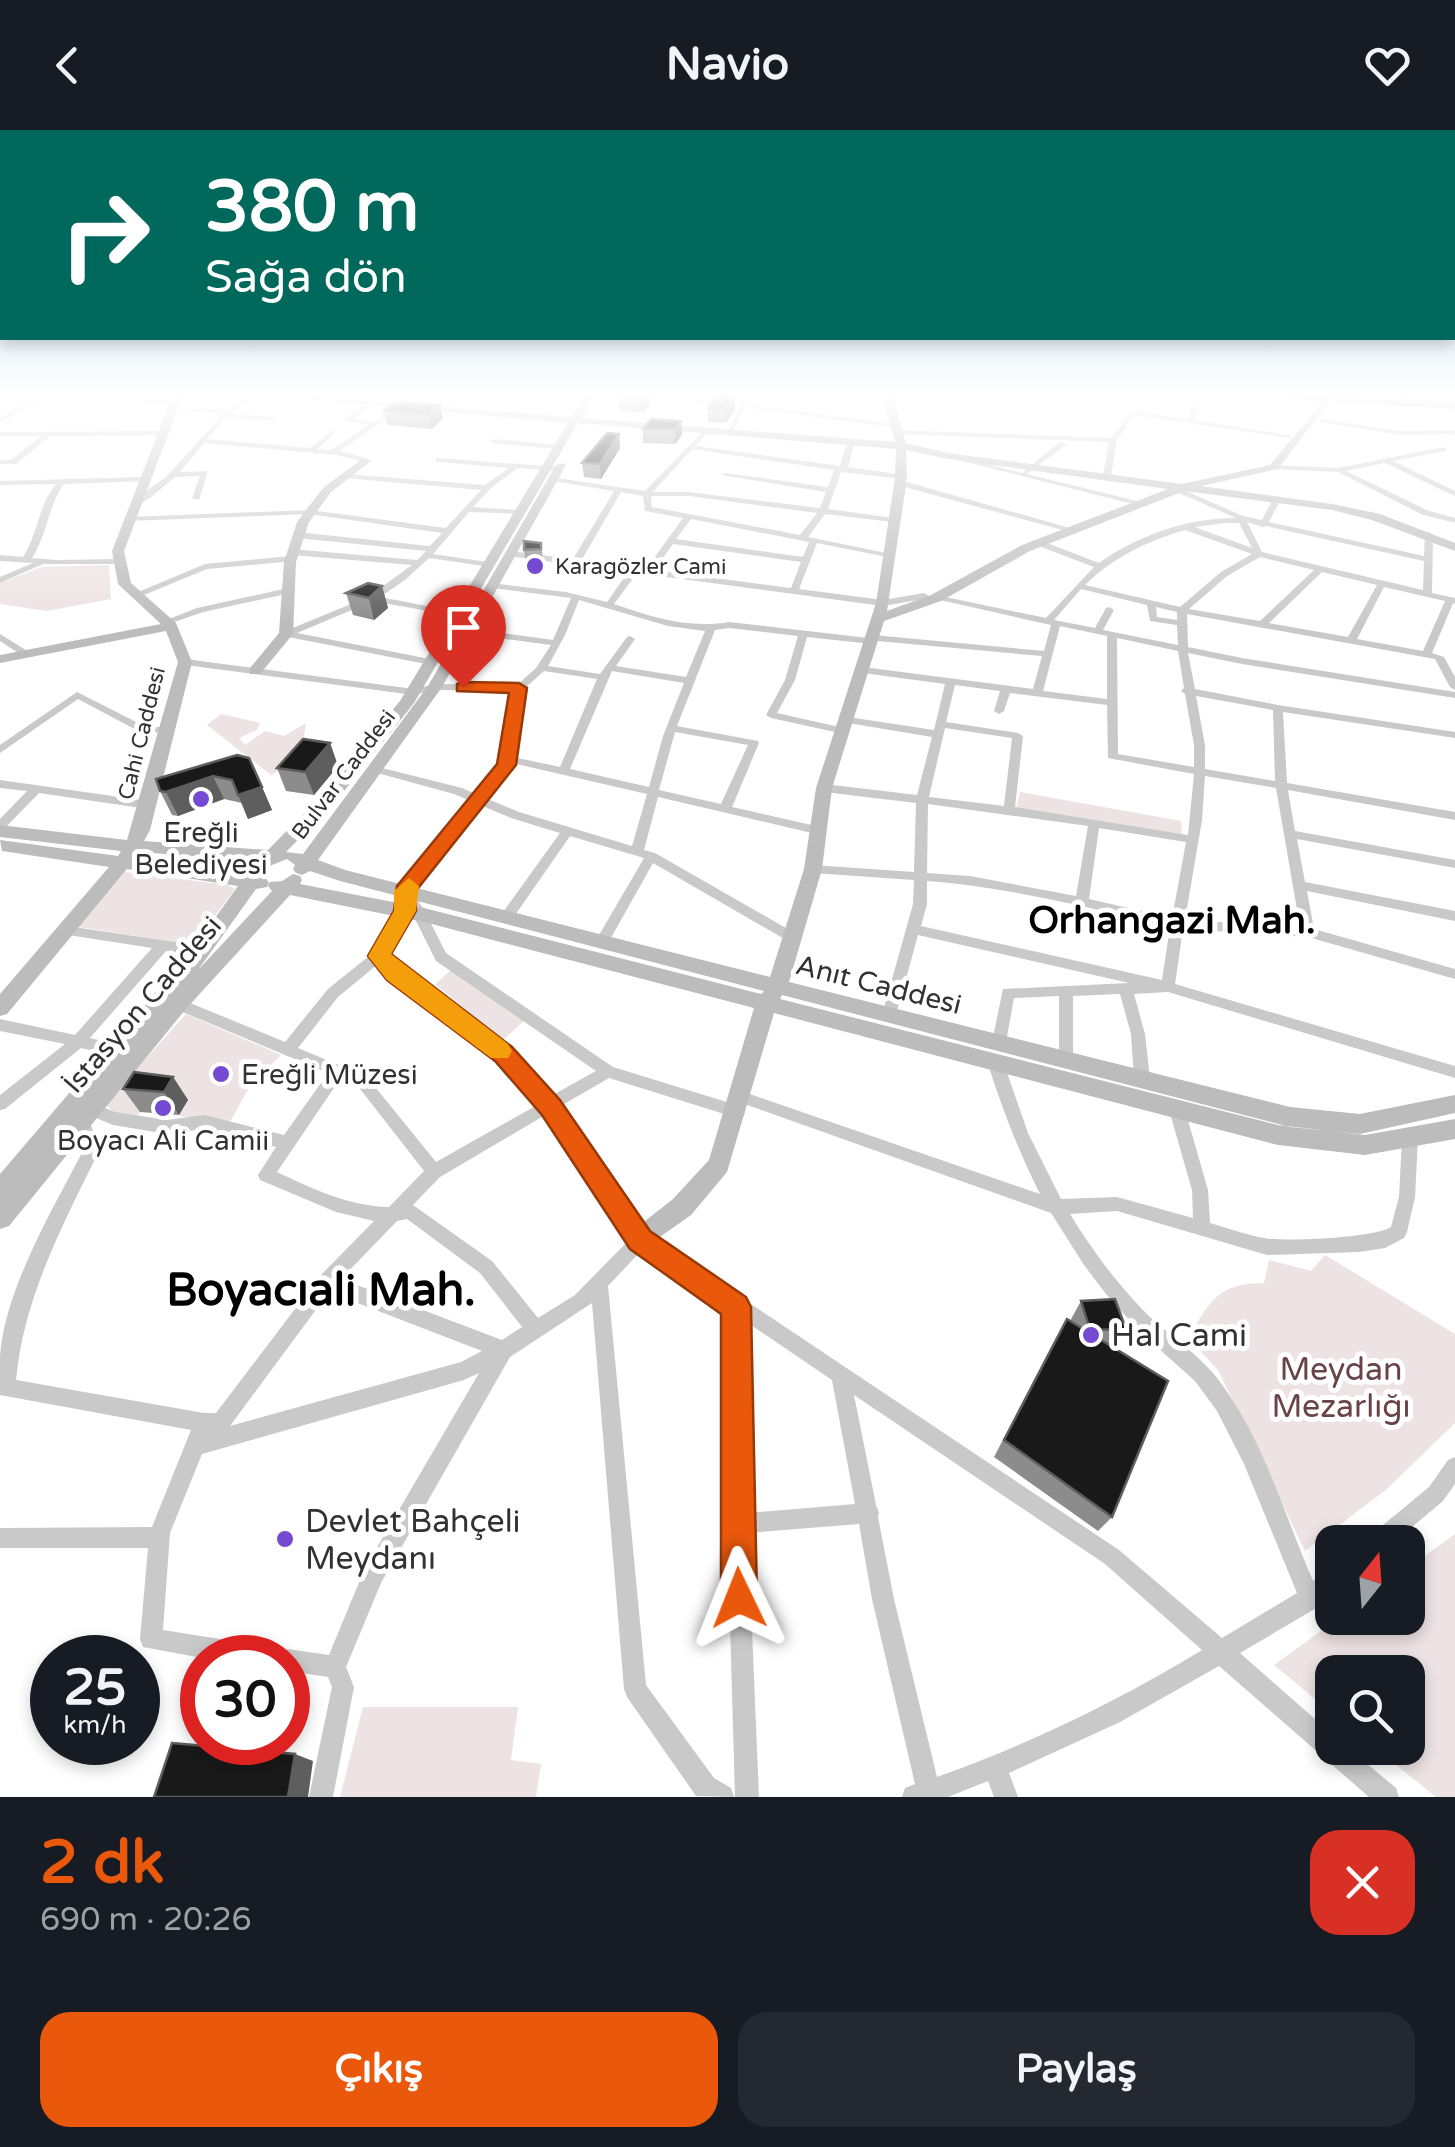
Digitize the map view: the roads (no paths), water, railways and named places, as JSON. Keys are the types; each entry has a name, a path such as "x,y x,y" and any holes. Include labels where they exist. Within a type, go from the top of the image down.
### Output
{"main road":[{"path":"118,562 128,518 146,473"},
{"path":"255,670 286,634 291,556 308,512 349,473"},
{"path":"0,1192 202,951 279,871 331,796 414,692 518,512 551,473"},
{"name":"Bulvar Caddesi","path":"279,871 374,769 436,687 552,473"},
{"path":"640,1240 682,1207 719,1165 813,869 824,788 882,603 900,473"},
{"path":"1083,473 1277,499 1376,517 1444,539"},
{"path":"882,603 930,597 1039,542 1183,487 1237,473"},
{"name":"Cahi Caddesi","path":"0,1008 129,853 148,805 185,662 169,624 125,584 118,562"},
{"path":"882,603 898,595 930,597"},
{"path":"0,658 169,624"},
{"path":"2,841 279,871 998,1053 1177,1110 1301,1140 1366,1145 1455,1129"},
{"name":"Anıt Caddesi","path":"129,853 279,871 330,872 411,906 506,918 602,942 771,995 889,1014 998,1053 1066,1058 1290,1117 1338,1124 1378,1122 1455,1104"},
{"name":"İstasyon Caddesi","path":"0,1218 178,1004 279,871"}],"street":[{"path":"135,502 152,494 174,473"},
{"path":"172,475 204,473 196,498"},
{"path":"286,634 375,599 425,556 467,509 509,473"},
{"path":"555,473 618,490 893,520"},
{"path":"666,473 647,494 648,508 887,554"},
{"path":"794,591 806,560 809,538 839,473"},
{"path":"857,473 900,480 1072,530"},
{"path":"1012,473 1138,504"},
{"path":"1020,475 1024,473"},
{"path":"1344,473 1426,513 1454,518 1444,539 1425,560 1426,593"},
{"path":"1411,473 1455,494"},
{"path":"707,497 725,475 830,490"},
{"path":"1076,489 1101,475"},
{"path":"345,476 489,488"},
{"path":"732,500 746,478"},
{"path":"0,483 144,479"},
{"path":"26,560 33,552 46,498 60,484"},
{"path":"1183,487 1242,519 1425,560"},
{"path":"576,561 618,490"},
{"path":"1263,525 1277,499"},
{"path":"1208,520 1221,506"},
{"path":"467,509 518,512"},
{"path":"128,518 308,512 446,531"},
{"path":"650,570 689,516"},
{"path":"1038,692 1052,623 1079,586 1100,566 1186,526 1208,520 1242,519"},
{"path":"1242,519 1259,554"},
{"path":"1186,526 1259,554 1452,601 1428,654"},
{"path":"297,535 487,565"},
{"path":"670,541 806,560"},
{"path":"1039,542 1100,566"},
{"path":"510,554 882,603"},
{"path":"1168,987 1199,772 1179,648 1182,617 1224,574 1259,554"},
{"path":"136,595 205,567 291,556 425,556"},
{"path":"0,558 118,562"},
{"path":"0,580 44,562"},
{"path":"610,605 636,568"},
{"path":"1262,625 1319,570"},
{"path":"1350,641 1382,583"},
{"path":"493,585 576,597 624,612 710,630 730,625 803,635 1048,654"},
{"path":"1079,586 1151,603 1182,617 1262,625 1428,654 1439,657 1455,687"},
{"path":"169,624 200,610 288,590"},
{"path":"289,1048 333,993 379,956 508,758 519,688 541,668 576,597"},
{"path":"930,597 1179,648 1455,695"},
{"path":"375,599 458,615"},
{"path":"1097,632 1110,610"},
{"path":"602,942 644,854 671,728 710,630"},
{"path":"467,631 556,643"},
{"path":"286,634 431,662"},
{"path":"803,635 790,680 771,715 846,725 1018,736 1009,810"},
{"path":"1112,635 1112,756 1455,816"},
{"path":"0,637 26,654"},
{"path":"564,771 603,677 613,668 630,638"},
{"path":"185,662 414,692 436,687 519,688"},
{"path":"541,668 603,677"},
{"path":"613,668 689,681"},
{"path":"863,670 1112,703"},
{"path":"889,1014 920,904 922,800 951,682"},
{"path":"1000,711 1006,688"},
{"path":"0,750 79,690 146,731 168,729"},
{"path":"1186,691 1455,735"},
{"path":"1278,708 1281,786 1308,932"},
{"path":"671,728 754,743 725,808"},
{"path":"508,758 816,830"},
{"path":"374,769 644,854 792,938"},
{"path":"0,784 148,805"},
{"path":"2,841 37,788"},
{"path":"824,788 1009,810 1191,839"},
{"path":"1082,902 1094,824"},
{"path":"506,918 568,830"},
{"path":"1288,834 1455,864"},
{"path":"813,869 921,875 1082,902 1176,924 1308,932 1455,974"},
{"path":"1298,885 1455,916"},
{"path":"411,906 442,957 608,1071 739,1104 1056,1207 1117,1204 1267,1247 1385,1240 1398,1232 1407,1197 1410,1138"},
{"path":"913,930 1168,987 1455,1072"},
{"path":"66,931 202,951"},
{"path":"0,1104 77,1042 163,945"},
{"path":"379,956 396,974 504,1054 551,1108 640,1240 1112,1556 1387,1797"},
{"path":"1168,987 1008,993 998,1053 1010,1114 1056,1207 1096,1269 1140,1319 1210,1384 1234,1426 1310,1599"},
{"path":"1126,988 1138,1034 1142,1079"},
{"path":"1066,990 1066,1058"},
{"path":"178,1004 362,1080 434,1172"},
{"path":"0,1024 118,1050"},
{"path":"338,1070 266,1175 310,1194 387,1218 409,1211 486,1267 535,1328"},
{"path":"287,1144 204,1122 167,1128 85,1114 93,1147 37,1256 8,1347 6,1388 222,1422 326,1282 434,1172 551,1108 608,1071"},
{"path":"1177,1110 1200,1190 1202,1228"},
{"path":"194,1446 464,1370 503,1350 598,1286 640,1240"},
{"path":"326,1282 503,1350"},
{"path":"598,1286 635,1689 705,1787 722,1797"},
{"path":"736,1307 737,1524 748,1797"},
{"path":"320,1797 343,1687 336,1668 373,1576 503,1350"},
{"path":"841,1376 922,1794 996,1769 1176,1682 1315,1595"},
{"path":"180,1644 151,1639 159,1537 204,1422"},
{"path":"1399,1525 1436,1494 1455,1467"},
{"path":"737,1524 868,1513"},
{"path":"0,1538 159,1537"},
{"path":"310,1664 336,1668"},
{"path":"996,1769 1006,1797"}],"place":[{"name":"Karagözler Cami","path":"535,566"},
{"name":"Ereğli Belediyesi","path":"201,799"},
{"name":"Ereğli Müzesi","path":"221,1074"},
{"name":"Boyacı Ali Camii","path":"163,1108"},
{"name":"Hal Cami","path":"1091,1335"},
{"name":"Devlet Bahçeli Meydanı","path":"285,1539"}],"district":[{"name":"Orhangazi Mah.","path":"1172,920"},
{"name":"Boyacıali Mah.","path":"321,1289"}],"park label":[{"name":"Meydan Mezarlığı","path":"1341,1388"}]}
